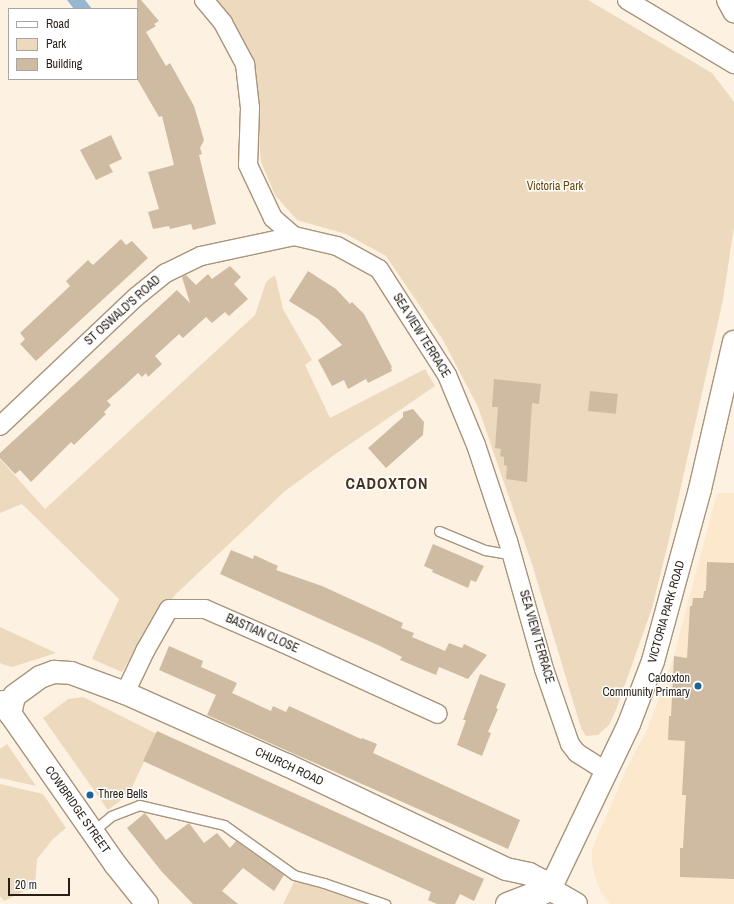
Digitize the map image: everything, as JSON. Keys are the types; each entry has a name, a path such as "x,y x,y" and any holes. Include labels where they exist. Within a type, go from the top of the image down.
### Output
{"street":[{"name":"SEA VIEW TERRACE","path":"204,0 223,23 245,64 250,108 248,165 273,218 294,236 337,246 379,269 447,375 476,445 512,556 544,669 570,744 577,753 606,772"},
{"path":"628,0 734,64"},
{"path":"728,0 734,11"},
{"name":"ST OSWALD'S ROAD","path":"0,426 136,297 166,273 201,256 294,236"},
{"name":"VICTORIA PARK ROAD","path":"550,889 637,705 661,634 711,444 734,342"},
{"name":"BASTIAN CLOSE","path":"125,693 145,651 169,609 205,609 438,714"},
{"name":"CHURCH ROAD","path":"3,712 14,696 40,677 54,672 71,672 125,693 287,765 506,869 528,874 543,881 550,889 576,904"},
{"name":"COWBRIDGE STREET","path":"3,712 115,864 147,904"},
{"path":"506,869 509,880 506,904 535,893 543,893 550,889"}],"lane":[{"path":"439,532 485,550 512,556"},
{"path":"92,832 112,816 139,806 224,825 294,875 324,883 385,904"}],"shaded area":[{"name":"Cadoxton Community Primary","path":"717,493 734,493 734,904 610,904 601,892 596,880 592,864 592,849 627,768 648,728 673,659"}],"green space":[{"name":"Victoria Park","path":"210,0 588,0 712,73 734,102 734,227 723,300 652,608 616,710 609,725 598,735 586,736 581,728 532,564 478,407 443,340 386,256 346,234 297,220 275,195 261,162 252,66"},
{"path":"275,275 283,309 312,360 305,365 330,418 425,369 435,386 337,453 285,491 177,593 148,626 122,672 92,659 119,599 22,504 0,513 0,459 45,509 255,315 266,282"},
{"path":"0,627 56,653 12,667 2,664 0,663"},
{"path":"83,697 157,734 129,794 108,810 43,718 68,699"},
{"path":"7,744 36,786 0,778 0,749"},
{"path":"0,784 43,794 66,828 53,839 37,859 35,886 4,901 0,896"},
{"path":"295,880 367,904 283,904"}],"water":[{"path":"67,0 85,0 91,8 73,8"}],"building":[{"path":"137,0 141,0 159,21 154,24 156,26 146,32 166,66 170,63 194,106 204,140 200,148 202,154 199,155 216,224 193,230 191,224 170,229 169,226 153,229 148,212 159,209 148,172 174,165 162,116 159,117 138,80"},
{"path":"111,135 122,159 109,165 113,172 96,180 80,150"},
{"path":"121,239 126,245 132,241 148,258 36,361 20,344 25,339 20,333 70,286 66,281 88,260 93,265"},
{"path":"230,266 241,277 234,284 248,299 229,316 225,312 212,323 206,317 183,338 179,334 155,356 162,364 148,377 146,373 142,377 138,373 107,401 111,405 104,412 106,414 74,445 71,442 31,482 20,470 15,474 0,458 0,453 177,290 190,303 182,277 186,275 196,285 208,274 212,279"},
{"path":"308,271 336,289 350,304 352,302 364,314 392,367 392,371 368,383 366,379 348,389 344,380 332,386 318,360 342,345 318,319 289,301"},
{"path":"494,379 541,384 539,404 532,403 527,482 506,479 507,466 504,465 504,457 500,456 501,449 495,448 498,407 492,407"},
{"path":"590,391 618,394 616,414 588,411"},
{"path":"413,409 424,422 423,435 386,468 368,448 403,417 403,412"},
{"path":"433,544 484,566 476,582 471,580 468,588 432,572 433,570 424,566"},
{"path":"231,550 253,559 254,555 278,566 276,570 322,586 403,623 401,628 414,633 412,637 445,651 449,643 462,648 464,644 487,655 468,679 439,667 436,675 400,660 402,657 380,646 220,574"},
{"path":"707,562 734,563 734,879 680,877 680,848 683,848 686,795 682,795 685,741 668,740 669,716 671,716 674,656 687,658 690,606 692,606 693,598 703,598 704,591 706,591"},
{"path":"169,646 203,661 201,667 237,683 232,693 271,711 273,706 286,712 289,706 361,739 362,738 377,744 373,753 520,820 508,849 207,715 216,695 159,670"},
{"path":"480,674 506,684 496,708 498,709 488,732 491,733 482,756 457,745 466,720 463,720"},
{"path":"157,731 484,879 474,901 460,894 455,904 437,904 428,900 431,892 143,761"},
{"path":"145,813 166,840 189,823 204,843 217,833 230,848 236,841 284,875 274,891 243,868 222,891 238,904 193,904 162,872 127,828"}],"place":[{"name":"Cadoxton Community Primary","path":"698,686"},
{"name":"Three Bells","path":"90,795"}],"district":[{"name":"CADOXTON","path":"387,483"}]}
